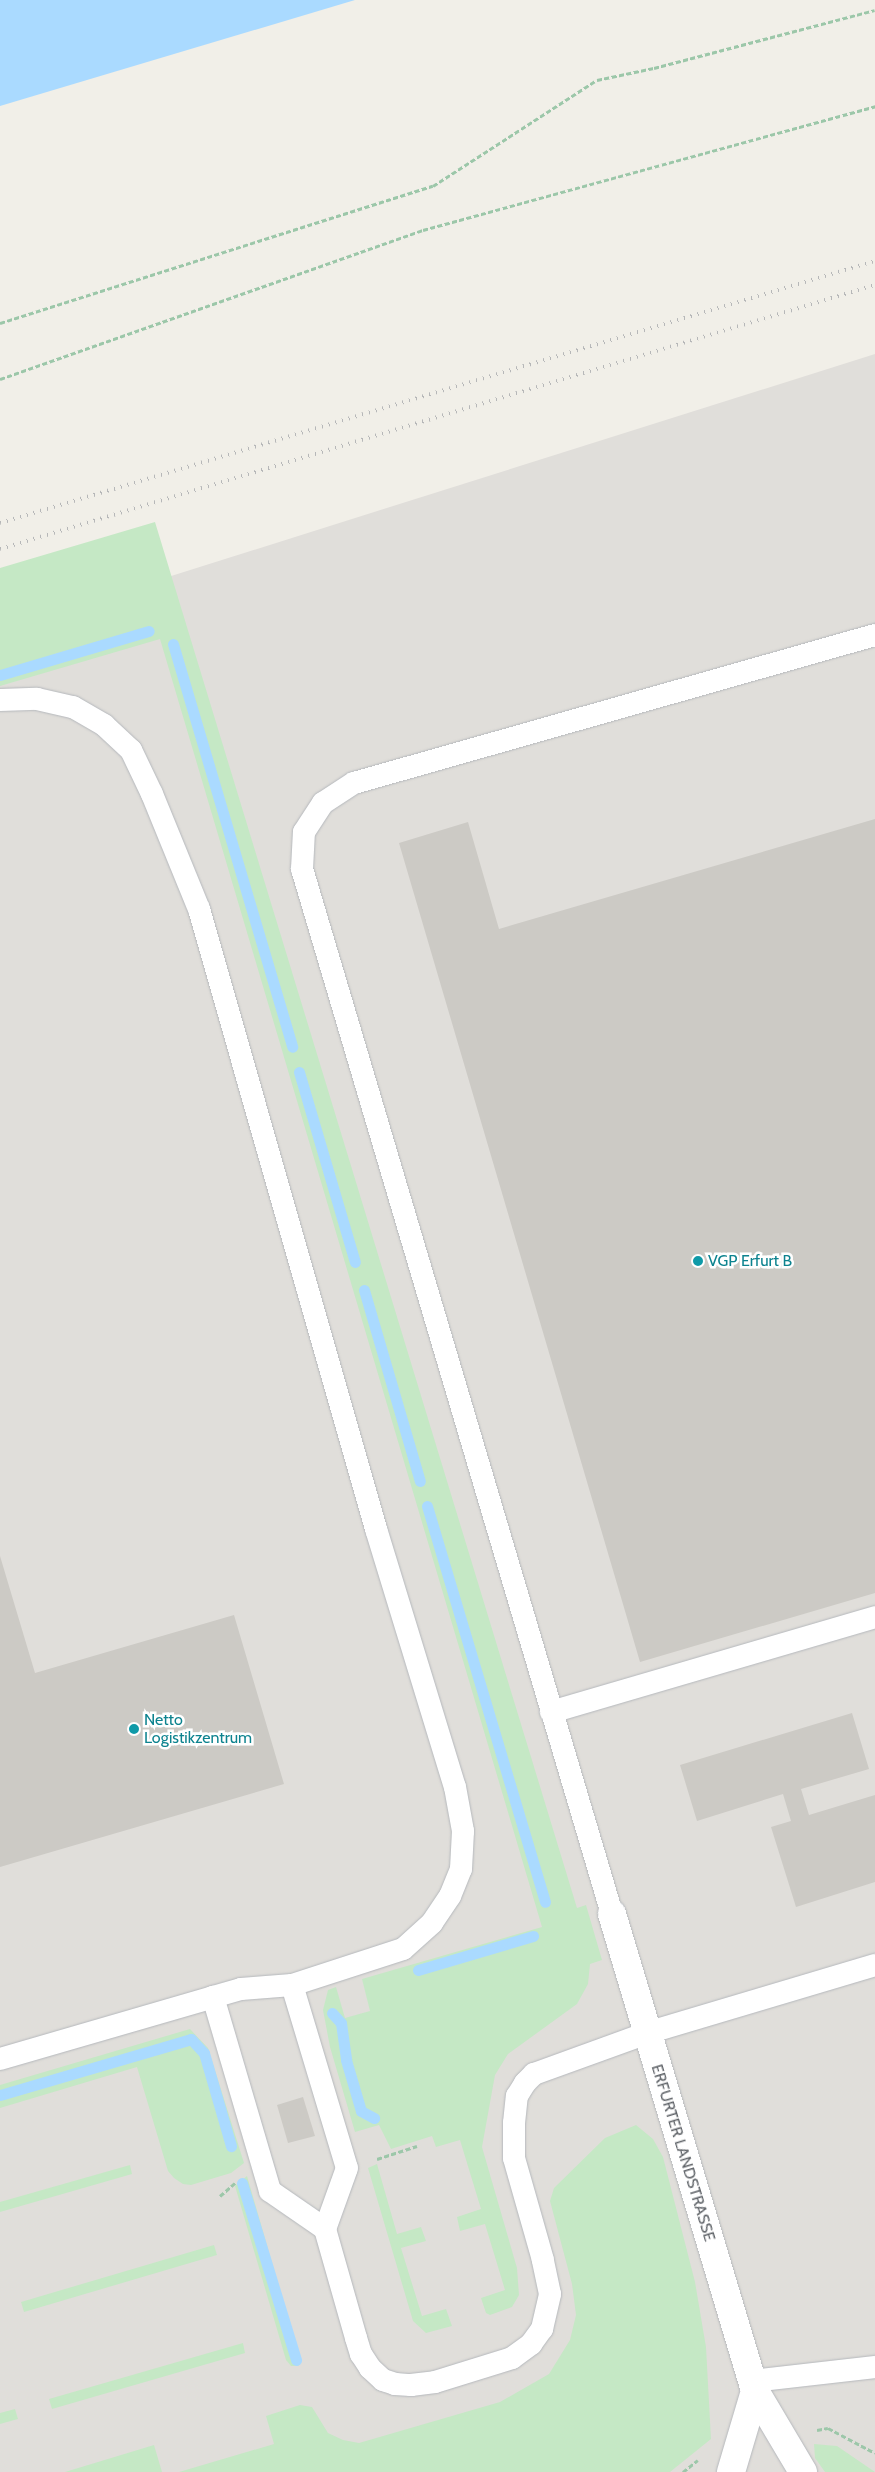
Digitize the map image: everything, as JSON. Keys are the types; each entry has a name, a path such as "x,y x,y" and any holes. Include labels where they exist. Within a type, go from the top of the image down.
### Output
{"street":[{"name":"ERFURTER LANDSTRASSE","path":"612,1914 753,2386 803,2472"},
{"path":"731,2472 753,2386"}],"lane":[{"path":"612,1914 302,868 304,832 323,804 354,783 875,636"},
{"path":"0,700 37,698 73,707 104,725 131,750 152,794 199,909 376,1529 455,1787 463,1831 461,1869 450,1896 432,1923 403,1950 292,1985 241,1989 0,2059"},
{"path":"551,1712 875,1617"},
{"path":"292,1985 346,2168 325,2229 361,2354 370,2368 383,2380 395,2384 411,2385 435,2382 512,2358 532,2344 542,2329 550,2294 543,2260 514,2158 514,2123 517,2096 524,2083 534,2074 647,2033 875,1965"},
{"path":"213,1997 270,2191 325,2229"},
{"path":"753,2386 875,2367"}],"path":[{"path":"0,323 433,186 598,80 654,68 875,10"},
{"path":"0,379 422,230 875,106"},
{"path":"346,2168 417,2146"},
{"path":"220,2196 261,2160"},
{"path":"828,2428 875,2453"},
{"path":"683,2472 703,2456"}],"shaded area":[{"path":"875,354 875,2472 0,2472 0,630"}],"green space":[{"path":"155,522 577,1908 586,1905 602,1960 590,1964 588,1984 577,2004 508,2054 495,2075 482,2147 517,2268 519,2295 512,2307 490,2315 486,2313 481,2298 505,2290 485,2224 460,2231 457,2217 481,2209 460,2140 436,2147 432,2136 391,2149 379,2125 355,2132 330,2047 323,2010 328,1990 336,1987 345,2018 370,2011 362,1979 542,1927 160,639 0,686 0,568"},
{"path":"190,2029 208,2048 244,2163 231,2173 191,2185 183,2184 174,2178 168,2171 137,2067 0,2108 0,2085"},
{"path":"636,2125 653,2139 663,2157 695,2282 706,2347 711,2439 670,2472 179,2472 274,2444 266,2416 300,2405 312,2407 328,2433 343,2440 359,2443 500,2402 549,2374 570,2340 576,2315 572,2284 550,2201 554,2188 605,2138"},
{"path":"377,2164 397,2234 421,2227 426,2241 401,2248 422,2316 446,2309 452,2326 426,2333 413,2321 368,2168"},
{"path":"130,2165 132,2174 0,2212 0,2202"},
{"path":"247,2176 301,2363 298,2366 291,2366 286,2360 235,2186"},
{"path":"214,2245 217,2255 24,2312 21,2302"},
{"path":"243,2343 245,2353 52,2409 49,2399"},
{"path":"15,2409 18,2419 0,2424 0,2413"},
{"path":"814,2444 837,2446 875,2472 825,2472 815,2458"},
{"path":"154,2445 162,2472 65,2472"}],"water":[{"path":"0,0 355,0 0,106"}],"building":[{"name":"VGP Erfurt B","path":"875,819 875,1593 640,1662 399,843 468,822 499,929"},
{"name":"Netto Logistikzentrum","path":"0,1556 35,1673 234,1615 284,1784 0,1867"},
{"path":"852,1713 869,1769 801,1789 809,1815 875,1795 875,1882 796,1907 771,1827 791,1821 783,1794 697,1821 680,1765"},
{"path":"303,2097 315,2136 288,2143 277,2105"}],"waterway":[{"path":"0,675 149,631"},
{"path":"173,644 292,1047"},
{"path":"299,1072 355,1262"},
{"path":"364,1290 420,1481"},
{"path":"427,1506 545,1902"},
{"path":"418,1970 533,1936"},
{"path":"332,2013 341,2023 346,2060 361,2111 374,2118"},
{"path":"0,2095 191,2039 204,2053 231,2146"},
{"path":"242,2183 296,2360"}],"railway":[{"path":"0,523 875,261"},
{"path":"0,549 875,285"}],"place":[{"name":"VGP Erfurt B","path":"698,1261"},
{"name":"Netto Logistikzentrum","path":"134,1729"}]}
